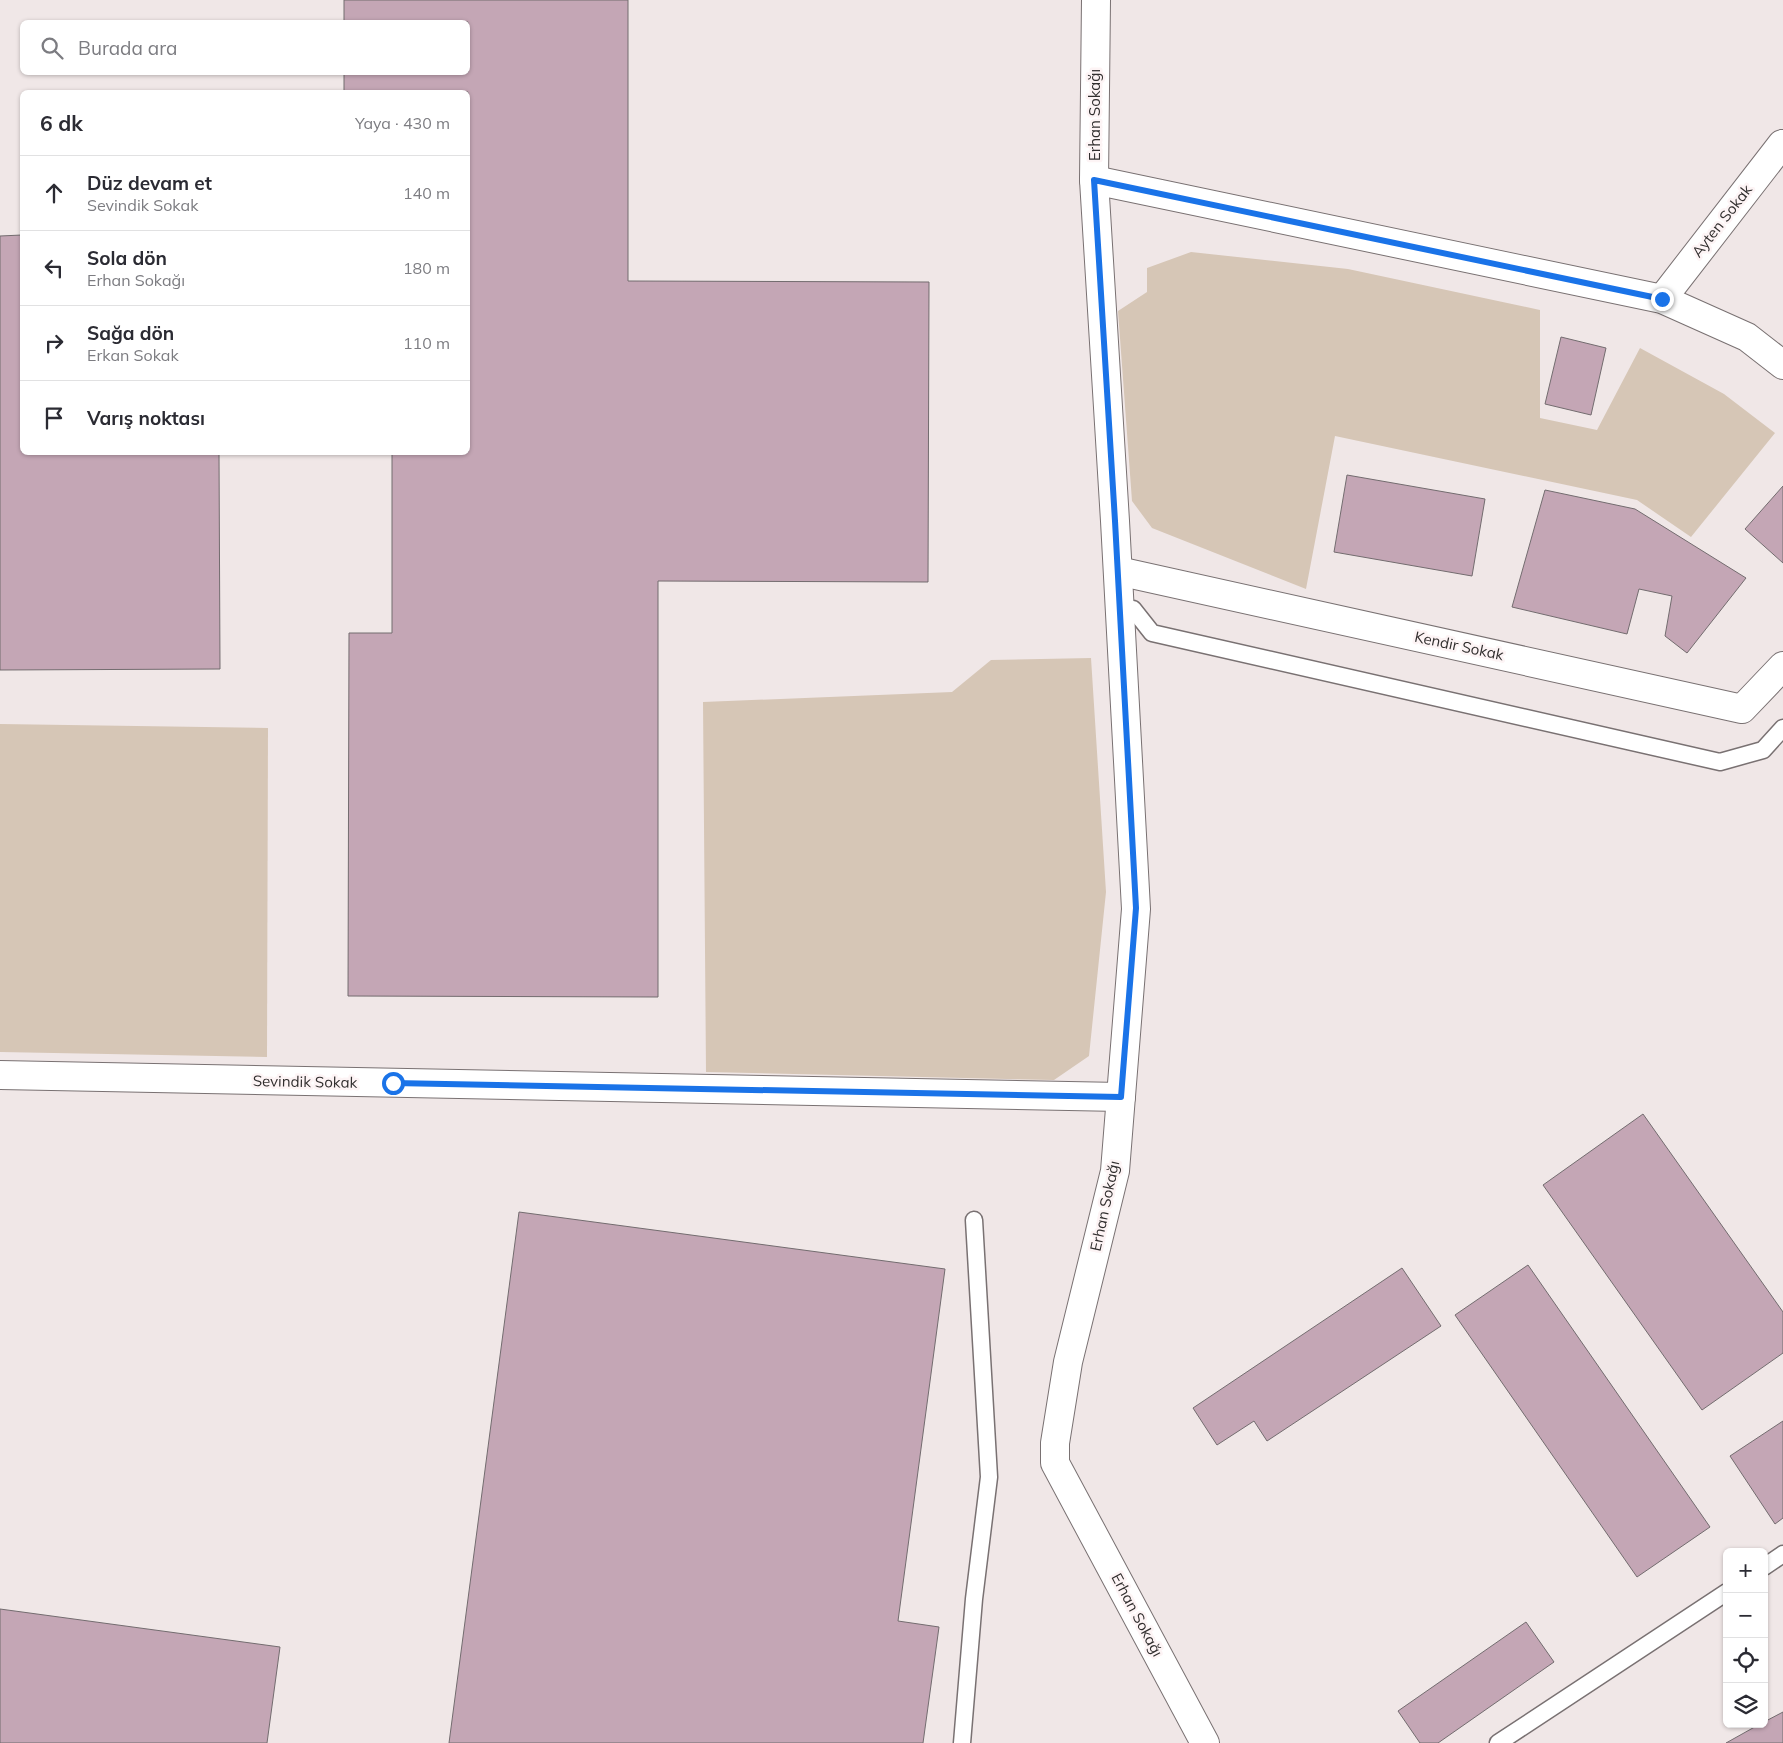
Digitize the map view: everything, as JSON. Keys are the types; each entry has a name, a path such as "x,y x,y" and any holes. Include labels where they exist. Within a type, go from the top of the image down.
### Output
{"street":[{"name":"Erhan Sokağı","path":"1096,0 1094,180 1136,908 1115,1171 1068,1362 1055,1443 1055,1463 1205,1743"},
{"name":"Ayten Sokak","path":"1662,299 1782,144"},
{"path":"1094,180 1662,299 1747,337 1783,364"},
{"name":"Kendir Sokak","path":"1118,572 1742,709 1783,666"},
{"name":"Sevindik Sokak","path":"0,1075 1121,1097"}],"lane":[{"path":"1120,612 1133,609 1152,633 1720,762 1764,750 1783,728"},
{"path":"962,1743 974,1599 989,1477 974,1220"},
{"path":"1768,1564 1783,1554"},
{"path":"1498,1743 1725,1593"}],"shaded area":[{"path":"1191,252 1348,269 1540,310 1540,418 1597,430 1640,348 1724,394 1775,433 1691,537 1637,500 1335,436 1306,589 1152,528 1132,501 1118,311 1147,292 1147,268"},
{"path":"1091,658 1106,892 1089,1056 1054,1080 706,1072 703,702 952,692 991,660"},
{"path":"0,724 268,728 267,1057 0,1052"}],"building":[{"path":"344,0 628,0 628,281 929,282 928,582 658,581 658,997 348,996 349,633 392,633 392,455 470,455 470,90 344,90 344,75 470,75 470,20 344,20"},
{"path":"20,235 20,455 219,455 220,669 0,670 0,236"},
{"path":"1561,337 1606,348 1591,415 1545,404"},
{"path":"1347,475 1485,499 1472,576 1334,552"},
{"path":"1783,486 1783,563 1745,529"},
{"path":"1545,490 1635,509 1746,578 1687,653 1665,636 1672,596 1639,589 1627,634 1512,607"},
{"path":"1643,1114 1783,1312 1783,1353 1702,1410 1543,1185"},
{"path":"519,1212 945,1269 898,1621 939,1627 923,1743 449,1743"},
{"path":"1528,1265 1710,1527 1637,1577 1455,1315"},
{"path":"1402,1268 1441,1326 1267,1441 1254,1421 1217,1445 1193,1408"},
{"path":"1783,1421 1783,1518 1775,1524 1730,1456"},
{"path":"0,1609 280,1647 267,1743 0,1743"},
{"path":"1526,1622 1554,1662 1438,1743 1420,1743 1398,1711"},
{"path":"1783,1712 1783,1743 1726,1743 1753,1728 1768,1728 1768,1720"}],"route":[{"path":"393,1083 1121,1097 1136,908 1094,180 1662,299"}]}
